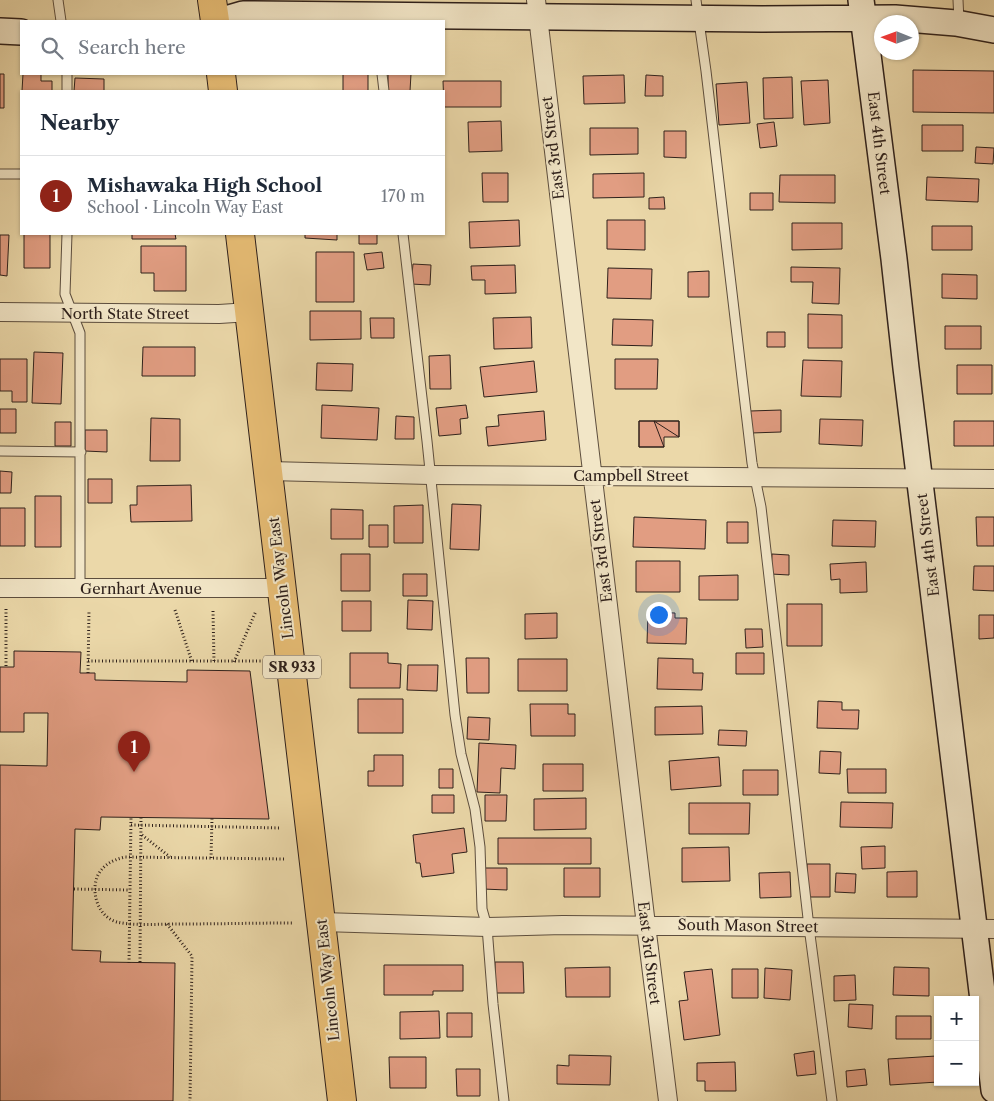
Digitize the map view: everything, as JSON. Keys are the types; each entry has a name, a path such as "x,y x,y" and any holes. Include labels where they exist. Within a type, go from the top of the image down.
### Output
{"main road":[{"path":"212,0 214,20"},
{"path":"221,75 223,90"},
{"name":"Lincoln Way East","path":"240,235 342,1101"}],"street":[{"path":"222,20 243,14 332,11 374,15 537,8 862,9 922,19 958,12 994,30"},
{"name":"East 3rd Street","path":"537,8 668,1101"},
{"name":"East 4th Street","path":"862,9 920,479 984,929 994,1090"},
{"path":"0,31 20,32"},
{"name":"North State Street","path":"0,312 219,314 250,312"},
{"name":"Campbell Street","path":"269,471 430,475 994,479"},
{"name":"Gernhart Avenue","path":"0,588 283,588"},
{"name":"South Mason Street","path":"322,922 487,927 563,924 984,929"}],"lane":[{"path":"58,0 61,20"},
{"path":"697,9 750,444 761,507 809,927 832,1101"},
{"path":"67,75 67,90"},
{"path":"382,75 384,90"},
{"path":"0,174 20,174"},
{"path":"67,235 66,294 80,333 80,589"},
{"path":"403,235 426,432 455,715 461,754 475,809 480,848 482,909 487,927 493,1004 504,1101"},
{"path":"0,451 81,452"}],"path":[{"path":"6,609 6,667"},
{"path":"88,673 89,610"},
{"path":"176,610 192,662"},
{"path":"213,611 214,662"},
{"path":"234,662 256,611"},
{"path":"88,661 262,661"},
{"path":"129,962 132,817"},
{"path":"140,962 141,817"},
{"path":"211,858 212,818"},
{"path":"131,825 282,828"},
{"path":"141,834 171,858"},
{"path":"284,859 131,857 114,860 104,867 97,877 96,901 102,912 116,922 140,924 292,923"},
{"path":"74,889 130,890"},
{"path":"167,924 192,956 190,1101"}],"building":[{"path":"913,70 994,71 994,113 913,112"},
{"path":"0,74 4,74 4,108 0,108"},
{"path":"23,75 41,75 41,81 52,81 52,90 22,90"},
{"path":"343,75 368,75 368,90 343,90"},
{"path":"388,75 411,75 410,90 388,90"},
{"path":"624,75 625,103 584,104 583,76"},
{"path":"646,75 663,76 663,96 645,96"},
{"path":"792,77 793,118 764,119 763,78"},
{"path":"75,78 104,79 104,90 74,90"},
{"path":"828,80 830,123 804,125 801,81"},
{"path":"443,81 501,81 501,107 445,107 445,90 443,90"},
{"path":"747,82 750,123 719,125 716,84"},
{"path":"501,121 502,151 469,152 468,122"},
{"path":"774,122 777,146 760,148 757,124"},
{"path":"922,125 963,125 963,151 922,151"},
{"path":"590,128 638,128 638,154 590,155"},
{"path":"664,131 686,131 686,158 664,157"},
{"path":"976,147 994,148 993,164 975,163"},
{"path":"482,173 508,173 508,202 483,202"},
{"path":"644,173 644,197 593,198 593,174"},
{"path":"780,175 835,175 835,203 779,202"},
{"path":"927,177 979,179 978,202 926,200"},
{"path":"750,193 773,193 773,210 750,210"},
{"path":"664,197 665,209 649,209 649,198"},
{"path":"519,220 520,246 470,248 469,222"},
{"path":"607,220 645,220 645,250 607,249"},
{"path":"792,223 842,223 842,249 792,250"},
{"path":"932,226 972,226 972,250 932,250"},
{"path":"0,235 9,235 7,276 0,275"},
{"path":"24,235 50,235 50,268 24,268"},
{"path":"132,235 175,235 176,239 132,239"},
{"path":"305,235 337,235 337,240 305,238"},
{"path":"359,235 377,235 377,244 359,244"},
{"path":"141,246 186,246 186,291 154,291 154,273 141,273"},
{"path":"316,252 354,252 354,302 316,302"},
{"path":"382,252 384,268 367,270 364,254"},
{"path":"413,264 431,265 430,285 411,284"},
{"path":"515,265 516,293 485,294 485,280 472,280 471,266"},
{"path":"791,267 840,268 839,304 812,303 813,282 791,282"},
{"path":"608,268 652,269 651,299 607,298"},
{"path":"709,271 709,297 688,297 688,272"},
{"path":"942,274 977,275 977,299 942,298"},
{"path":"310,311 361,311 361,339 310,340"},
{"path":"808,314 842,315 842,348 808,348"},
{"path":"531,317 532,348 494,349 493,318"},
{"path":"370,318 394,318 394,338 371,338"},
{"path":"613,319 653,320 652,346 612,345"},
{"path":"945,326 981,326 981,349 945,349"},
{"path":"767,332 785,332 785,347 767,347"},
{"path":"143,347 195,347 195,376 142,376"},
{"path":"34,352 63,353 61,404 32,403"},
{"path":"450,355 451,389 430,389 429,356"},
{"path":"0,359 27,359 27,402 12,402 12,391 0,391"},
{"path":"615,359 658,359 657,389 615,389"},
{"path":"803,360 842,361 841,397 801,396"},
{"path":"534,361 537,392 484,397 480,367"},
{"path":"317,363 353,364 352,391 316,390"},
{"path":"957,365 992,365 992,394 957,394"},
{"path":"322,405 379,408 377,440 321,438"},
{"path":"466,405 468,418 460,419 461,434 439,436 436,408"},
{"path":"0,409 16,409 16,433 0,433"},
{"path":"781,410 781,432 751,433 750,411"},
{"path":"544,411 546,440 488,446 486,427 499,426 498,415"},
{"path":"396,416 414,417 414,439 395,439"},
{"path":"151,418 180,419 180,461 150,461"},
{"path":"820,419 863,420 862,446 819,444"},
{"path":"639,421 654,421 664,447 639,447"},
{"path":"639,421 679,421 679,437 664,437 664,447 639,447"},
{"path":"654,421 679,421 679,437"},
{"path":"954,421 994,421 994,446 954,446"},
{"path":"55,422 71,422 71,446 55,446"},
{"path":"85,430 107,430 107,452 85,451"},
{"path":"0,471 12,472 11,493 0,493"},
{"path":"88,479 112,479 112,503 88,503"},
{"path":"191,485 192,521 131,522 130,505 137,505 137,486"},
{"path":"35,496 61,496 61,547 35,547"},
{"path":"452,504 481,505 479,550 450,549"},
{"path":"423,505 423,543 394,543 394,506"},
{"path":"0,508 25,508 25,546 0,546"},
{"path":"331,509 363,510 363,539 331,539"},
{"path":"634,517 706,520 705,549 633,547"},
{"path":"976,517 994,517 994,546 977,546"},
{"path":"833,520 876,521 875,547 832,546"},
{"path":"727,522 748,522 748,543 727,543"},
{"path":"369,525 388,525 388,547 369,547"},
{"path":"341,554 370,554 370,591 341,591"},
{"path":"772,554 789,555 789,575 771,574"},
{"path":"636,561 680,561 680,592 636,592"},
{"path":"866,562 867,592 840,593 840,579 831,580 830,564"},
{"path":"974,566 994,566 994,591 973,590"},
{"path":"403,574 427,574 427,596 403,596"},
{"path":"738,575 738,600 699,600 699,576"},
{"path":"408,600 433,601 432,630 407,629"},
{"path":"342,601 371,601 371,631 342,631"},
{"path":"787,604 822,604 822,646 787,646"},
{"path":"648,612 675,613 675,618 687,618 686,644 647,643"},
{"path":"557,613 557,638 525,639 525,614"},
{"path":"979,615 994,615 994,638 979,639"},
{"path":"745,629 762,629 763,647 746,648"},
{"path":"14,651 81,652 80,673 95,673 95,680 187,682 187,670 250,671 269,819 101,817 100,830 75,829 72,950 101,951 100,962 175,963 173,1101 0,1101 0,765 47,766 48,713 24,713 24,732 0,732 0,667 14,667"},
{"path":"350,653 388,653 388,663 401,664 400,688 350,688"},
{"path":"736,653 764,653 764,674 736,674"},
{"path":"466,658 489,658 489,693 467,693"},
{"path":"658,658 693,659 693,673 703,673 702,690 657,689"},
{"path":"518,659 567,659 567,691 518,691"},
{"path":"408,665 438,665 437,691 407,690"},
{"path":"358,699 403,699 403,733 358,733"},
{"path":"818,701 842,702 842,710 859,710 858,729 817,728"},
{"path":"530,704 568,704 568,714 575,714 575,736 531,736"},
{"path":"702,706 703,734 655,735 655,707"},
{"path":"468,717 490,718 489,740 467,739"},
{"path":"719,730 747,731 746,746 718,745"},
{"path":"479,743 516,745 515,769 501,768 500,793 477,792"},
{"path":"820,751 841,752 840,774 819,773"},
{"path":"374,755 403,755 403,786 368,786 368,771 374,771"},
{"path":"719,757 721,786 671,790 669,761"},
{"path":"543,764 583,764 583,791 543,791"},
{"path":"439,769 453,769 453,788 439,788"},
{"path":"847,769 886,769 886,793 848,793"},
{"path":"743,770 778,770 778,795 743,795"},
{"path":"432,795 454,795 454,813 432,813"},
{"path":"485,795 507,795 506,821 485,821"},
{"path":"586,798 586,829 534,830 534,799"},
{"path":"841,802 893,803 892,828 840,827"},
{"path":"689,803 750,803 749,834 689,834"},
{"path":"464,828 467,852 452,854 454,873 422,877 420,863 416,863 413,835"},
{"path":"498,838 591,838 591,864 498,864"},
{"path":"885,846 885,868 862,869 861,847"},
{"path":"729,847 730,881 682,882 682,848"},
{"path":"807,864 830,864 830,897 807,897"},
{"path":"484,868 507,868 507,890 483,889"},
{"path":"564,868 600,868 600,897 564,897"},
{"path":"917,871 917,897 887,897 887,872"},
{"path":"790,872 791,897 760,898 759,873"},
{"path":"836,873 856,874 855,893 835,892"},
{"path":"495,962 523,962 524,993 495,993"},
{"path":"384,965 463,965 463,991 433,991 433,995 384,995"},
{"path":"610,967 610,997 566,997 565,968"},
{"path":"894,967 929,968 929,996 893,995"},
{"path":"765,968 792,970 790,1000 764,998"},
{"path":"712,969 720,1035 684,1040 679,1001 688,1000 684,972"},
{"path":"732,969 758,969 758,998 732,998"},
{"path":"855,975 856,1000 834,1001 834,976"},
{"path":"849,1004 873,1005 872,1029 848,1027"},
{"path":"439,1011 440,1038 400,1039 400,1012"},
{"path":"447,1013 472,1013 472,1037 447,1037"},
{"path":"896,1016 931,1016 931,1039 896,1039"},
{"path":"814,1051 816,1074 797,1076 794,1054"},
{"path":"569,1055 611,1056 610,1085 557,1084 557,1065 569,1066"},
{"path":"934,1056 934,1082 890,1085 888,1059"},
{"path":"389,1057 426,1057 426,1088 390,1088"},
{"path":"735,1062 736,1091 705,1091 705,1081 697,1081 697,1063"},
{"path":"456,1069 480,1069 480,1096 457,1096"},
{"path":"865,1069 867,1085 847,1087 846,1071"}],"place":[{"name":"Mishawaka High School","path":"134,772"}]}
